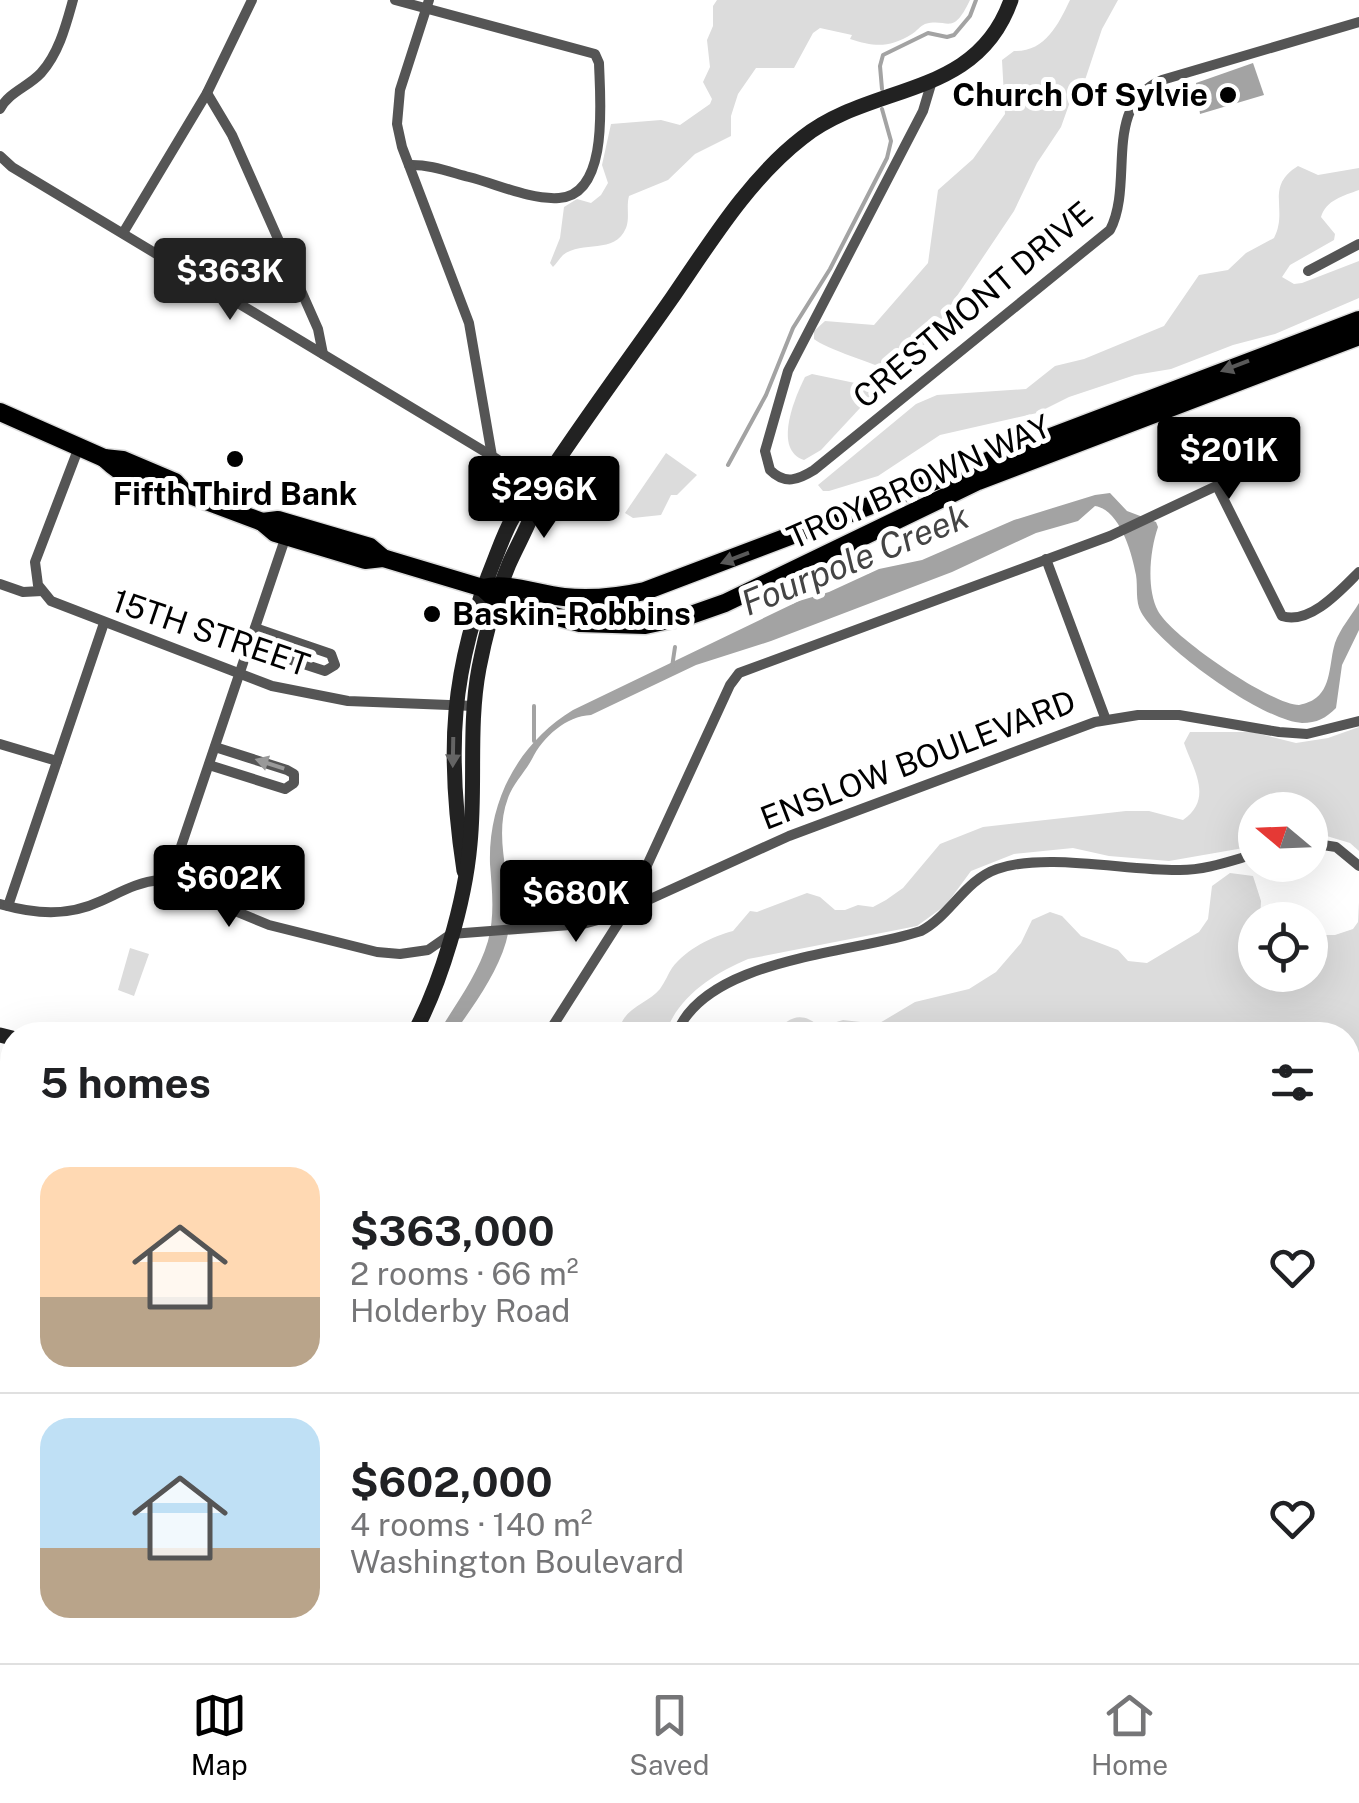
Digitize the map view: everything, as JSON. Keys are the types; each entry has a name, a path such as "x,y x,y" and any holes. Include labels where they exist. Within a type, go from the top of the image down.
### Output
{"main road":[{"name":"TROY BROWN WAY","path":"493,591 587,599 646,591 1359,320"},
{"name":"TROY BROWN WAY","path":"493,591 558,618 602,625 644,625 688,616 725,603 978,481 1359,336"},
{"path":"0,412 104,458 120,473 170,494 185,493 262,522 286,536 365,560 383,558 493,591"},
{"path":"262,522 278,520 370,546 383,558"}],"street":[{"path":"0,109 6,99 40,74 51,60 74,0"},
{"path":"123,234 207,93 252,0"},
{"path":"395,0 427,5 594,54 599,63 598,150 590,175 576,193 561,198 541,196 429,166 409,165"},
{"path":"464,871 454,788 455,706 464,651 534,512 540,486 718,232 776,161 802,138 837,116 952,72 985,46 1011,0"},
{"path":"427,5 396,112 399,136 469,323 492,456"},
{"name":"CRESTMONT DRIVE","path":"932,81 923,110 788,371 765,450 770,470 787,481 800,478 827,460 1110,230 1118,207 1127,115 1133,100 1147,87 1359,22"},
{"path":"207,93 232,135 318,329 323,354"},
{"path":"0,156 12,167 540,486"},
{"path":"1308,271 1359,244"},
{"path":"555,1022 626,911 739,673 1110,536 1218,486 1245,467 1259,446"},
{"path":"42,591 35,578 35,562 79,447"},
{"path":"1218,486 1282,616 1295,619 1308,614 1359,572"},
{"path":"104,623 4,905 42,913 71,911 138,883 169,882 286,536"},
{"path":"1046,559 1106,720"},
{"name":"15TH STREET","path":"0,584 23,592 42,591 59,605 239,676 326,698 474,706"},
{"path":"419,1022 451,934 470,844 474,706 493,591"},
{"path":"250,646 325,671 335,665 331,654 256,628"},
{"name":"ENSLOW BOULEVARD","path":"169,882 268,925 376,952 421,952 451,934 583,924 626,911 834,818 1062,732 1106,720 1179,715 1292,734 1359,721"},
{"path":"0,744 57,761"},
{"path":"208,765 285,790 294,783 294,774 288,770 215,746"},
{"path":"1328,846 1336,847 1359,866"},
{"path":"683,1022 687,1014 738,977 772,965 920,932 934,924 973,883 994,870 1056,863 1183,870 1238,859"}],"shaded area":[{"path":"717,0 970,0 954,22 925,24 889,44 867,44 850,39 852,35 820,28 813,33 794,68 756,68 738,94 731,116 731,136 695,154 668,180 629,196 626,228 614,242 571,251 553,267 550,263 560,238 564,207 577,199 591,203 608,183 602,165 611,124 661,120 680,125 710,104 712,99 703,82 710,67 707,40"},
{"path":"1070,0 1118,0 1102,29 1085,80 1071,99 1061,127 1037,163 1014,211 912,363 894,372 814,339 814,331 825,321 874,325 928,263 938,190 973,159 1005,114 1002,60 1014,51 1042,42"},
{"path":"1253,63 1264,95 1200,114 1196,83"},
{"path":"1298,166 1318,175 1359,168 1359,190 1336,199 1323,211 1321,217 1335,234 1334,240 1290,265 1282,277 1294,284 1302,283 1359,261 1359,298 1275,334 1171,369 1135,375 1069,397 1037,413 940,435 878,476 829,491 818,485 916,404 937,395 1026,389 1055,366 1084,359 1164,326 1199,275 1228,270 1246,253 1274,238 1279,190"},
{"path":"812,374 855,383 874,393 821,450 804,460 790,446 789,423 805,377"},
{"path":"666,453 697,475 677,495 671,495 661,515 633,518 625,513"},
{"path":"1110,493 1127,511 1156,522 1151,580 1154,602 1167,622 1245,682 1285,702 1300,705 1312,701 1324,689 1337,638 1359,603 1359,630 1342,665 1336,708 1312,722 1285,719 1239,696 1190,662 1141,612 1128,545 1111,515 1095,506 1078,521 1036,533 952,572 771,641 696,665 556,729 542,743 513,788 503,816 510,906 502,955 462,1022 445,1022 472,978 488,941 492,912 491,840 501,796 522,756 554,723 573,710 799,601 879,569 922,560 1014,520"},
{"path":"1359,727 1359,851 1350,843 1328,836 1328,792 1238,792 1238,849 1169,861 1109,856 1073,848 1014,854 971,871 946,905 917,926 748,959 698,988 671,1022 623,1022 628,1013 660,989 678,961 700,944 733,931 750,911 757,912 807,893 820,897 835,910 858,905 873,907 903,888 940,844 983,827 1126,811 1149,811 1183,820 1192,812 1199,793 1184,743 1190,732 1252,732 1296,743 1328,738"},
{"path":"1230,873 1238,874 1238,882 1255,882 1261,902 1238,902 1238,992 1328,992 1328,935 1353,929 1358,922 1359,902 1359,1022 881,1022 915,1002 969,989 996,972 1021,943 1032,920 1050,912 1062,916 1081,936 1118,950 1128,961 1147,963 1199,932 1208,919 1212,886"},
{"path":"130,948 149,954 134,996 118,990"},
{"path":"802,1017 812,1022 786,1022 790,1019"}],"waterway":[{"path":"882,89 883,55 928,33 954,35 970,16 976,0"},
{"path":"728,465 766,395 793,328 830,269 887,158 891,141 882,109"},
{"path":"672,667 675,647"},
{"path":"534,706 534,741"}],"place":[{"name":"Church Of Sylvie","path":"1228,95"},
{"name":"Fifth Third Bank","path":"235,459"},
{"name":"Baskin-Robbins","path":"432,614"}],"water label":[{"name":"Fourpole Creek","path":"855,560"}]}
